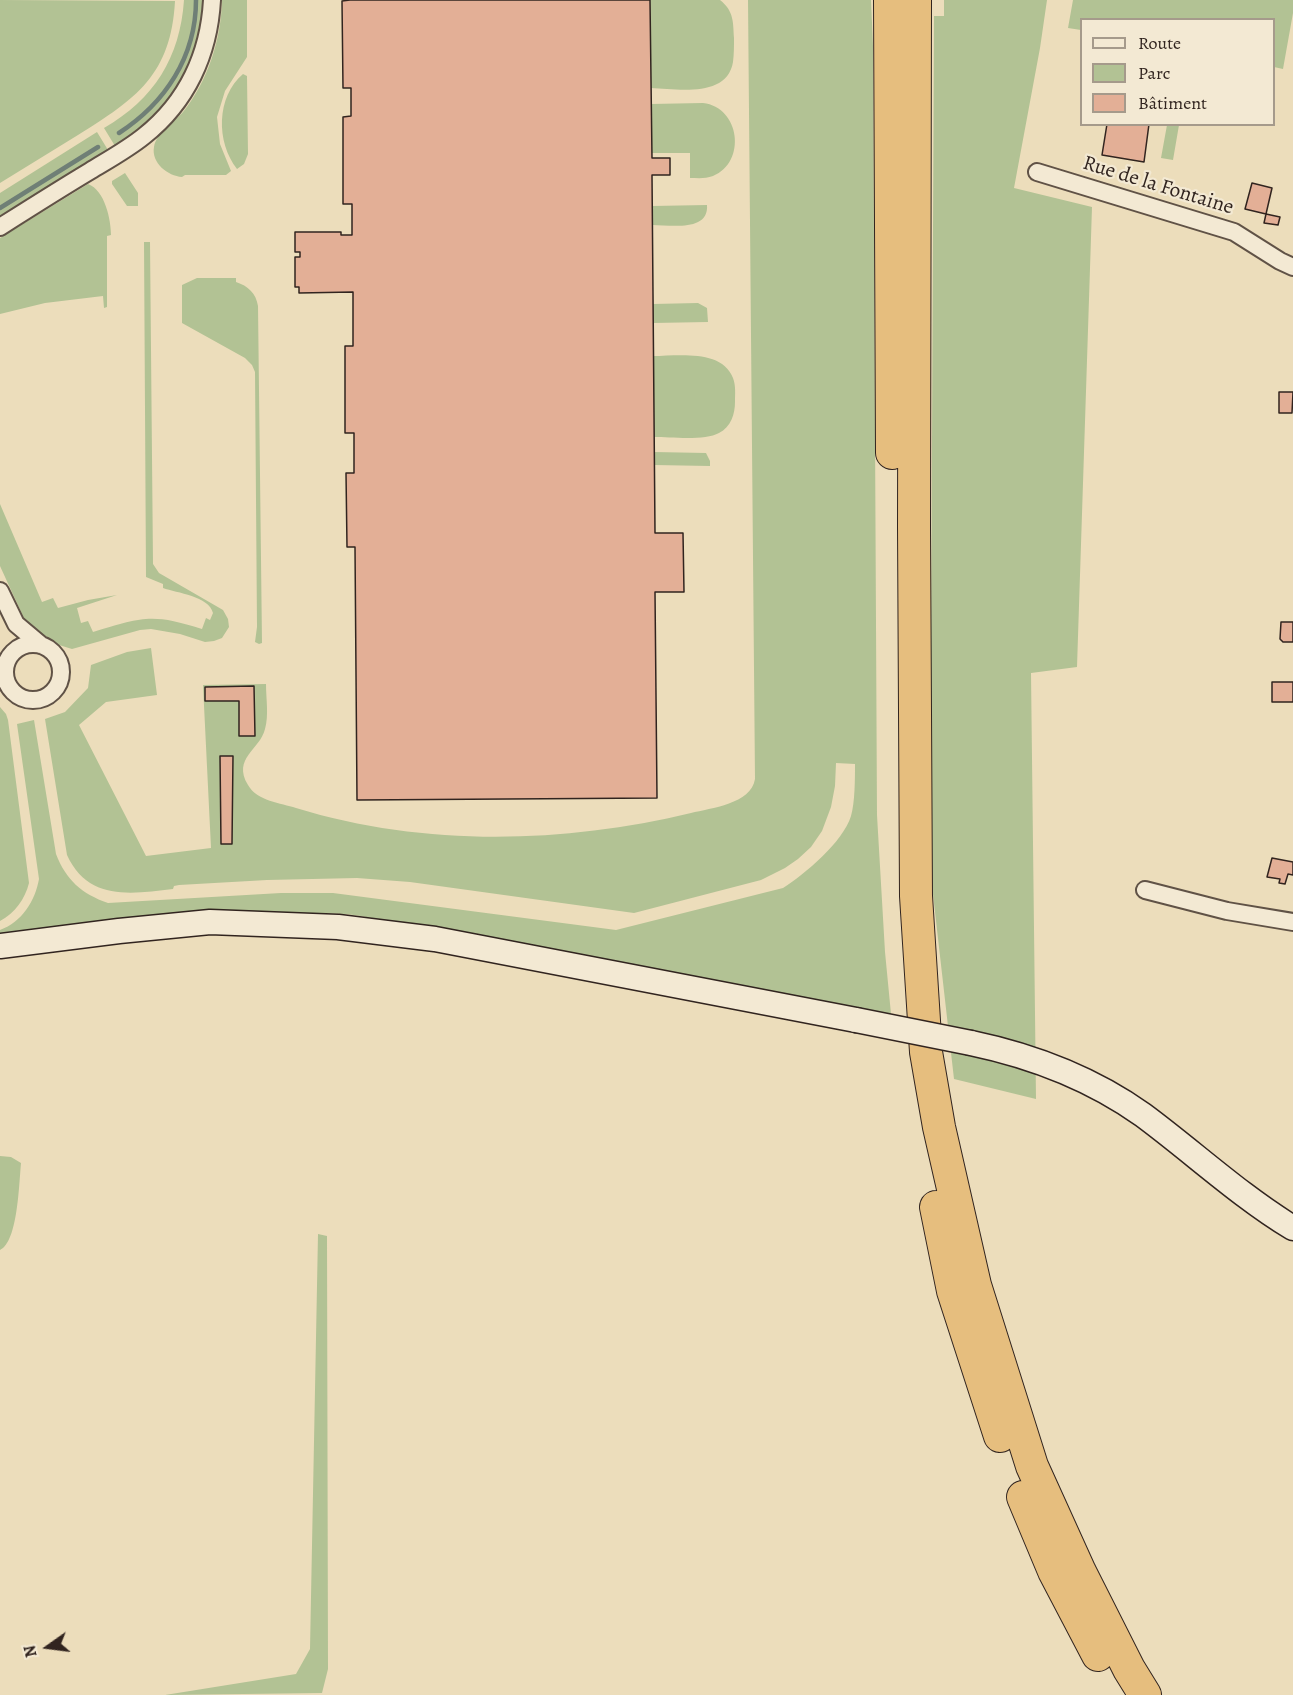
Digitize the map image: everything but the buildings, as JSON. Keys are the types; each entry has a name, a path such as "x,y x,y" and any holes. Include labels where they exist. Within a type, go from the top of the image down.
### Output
{"highway":[{"path":"891,0 895,892 906,1049 952,1291 1007,1459 1054,1571 1120,1695"},
{"path":"915,0 916,896 926,1052 939,1127 975,1286 1032,1466 1080,1572 1129,1669 1145,1695"},
{"path":"975,1286 1055,1495 1113,1619 1158,1695"}],"main road":[{"path":"0,946 210,922 338,927 435,939 971,1043 1044,1063 1098,1088 1142,1114 1293,1228"}],"street":[{"path":"0,227 131,145 161,120 181,96 203,54 212,0"},
{"name":"Rue de la Fontaine","path":"1037,172 1234,231 1293,267"},
{"path":"0,591 9,613 13,639 5,668 5,678 15,694 28,700 47,697 57,687 61,678 62,669 56,655 22,630 9,613"},
{"path":"8,659 22,646 41,645"},
{"path":"1145,890 1227,911 1293,922"}],"green space":[{"path":"0,0 175,1 172,27 166,48 147,82 99,122 0,183"},
{"path":"184,0 203,0 200,35 188,68 158,112 139,130 115,146 104,128 137,104 161,75 177,40"},
{"path":"222,0 247,0 247,57 225,91 217,117 220,144 231,171 226,175 177,176 166,171 158,163 154,153 155,142 183,112 200,87 216,45"},
{"path":"650,0 720,0 725,4 733,22 734,53 729,73 721,81 700,89 651,88"},
{"path":"748,0 871,0 877,815 891,1014 350,914 327,913 0,937 0,930 15,922 31,903 39,879 17,724 34,720 56,854 76,885 90,895 108,903 281,893 333,893 616,930 783,888 832,847 847,826 851,816 855,790 855,764 836,763 831,807 822,831 811,847 785,868 761,880 634,913 410,882 357,878 179,885 174,886 173,889 127,893 112,891 87,880 76,870 67,855 45,719 65,712 88,688 91,665 127,652 151,648 157,695 106,702 79,725 146,856 211,848 203,685 266,684 265,729 243,768 248,785 257,795 270,801 344,821 393,830 443,835 493,837 543,835 593,831 642,823 719,807 746,794 755,779"},
{"path":"944,0 1047,0 1014,188 1092,207 1077,667 1031,673 1036,1099 954,1079 930,868 934,16 944,16"},
{"path":"1073,0 1293,0 1293,13 1283,69 1275,67 1275,18 1080,18 1080,30 1068,28"},
{"path":"243,74 247,76 248,154 244,164 237,169 225,146 222,120 228,95"},
{"path":"703,103 725,114 735,136 735,148 724,169 710,177 690,178 690,153 652,153 651,104"},
{"path":"1167,126 1179,126 1173,160 1161,158"},
{"path":"97,132 108,150 0,216 0,193"},
{"path":"125,173 138,193 138,206 127,206 112,184 112,181"},
{"path":"88,184 99,192 110,222 111,235 107,236 107,307 104,308 103,296 45,303 0,314 0,238"},
{"path":"707,205 706,214 702,220 695,223 678,226 652,225 652,206"},
{"path":"144,242 150,242 153,564 159,573 223,610 229,627 222,638 214,641 205,642 180,634 151,629 72,649 37,634 27,625 0,566 0,504 42,602 53,598 58,608 117,595 77,608 81,623 88,621 93,632 147,619 171,621 202,629 206,618 210,620 213,613 210,607 199,599 163,588 163,584 146,577"},
{"path":"197,278 236,278 236,282 248,288 253,294 258,306 262,643 259,644 255,642 257,627 255,372 245,358 182,323 182,285"},
{"path":"698,303 707,308 708,322 653,323 653,304"},
{"path":"653,356 698,356 719,362 727,369 735,384 735,407 727,427 719,433 705,437 654,437"},
{"path":"654,452 706,453 710,466 654,465"},
{"path":"0,707 8,720 29,883 19,905 0,921"},
{"path":"0,1156 11,1157 21,1163 14,1224 11,1236 0,1250"},
{"path":"318,1234 327,1236 328,1669 322,1693 165,1695 296,1674 310,1649"}],"waterway":[{"path":"119,133 150,108 175,77 190,41 195,21 196,0"},
{"path":"0,208 98,147"}]}
